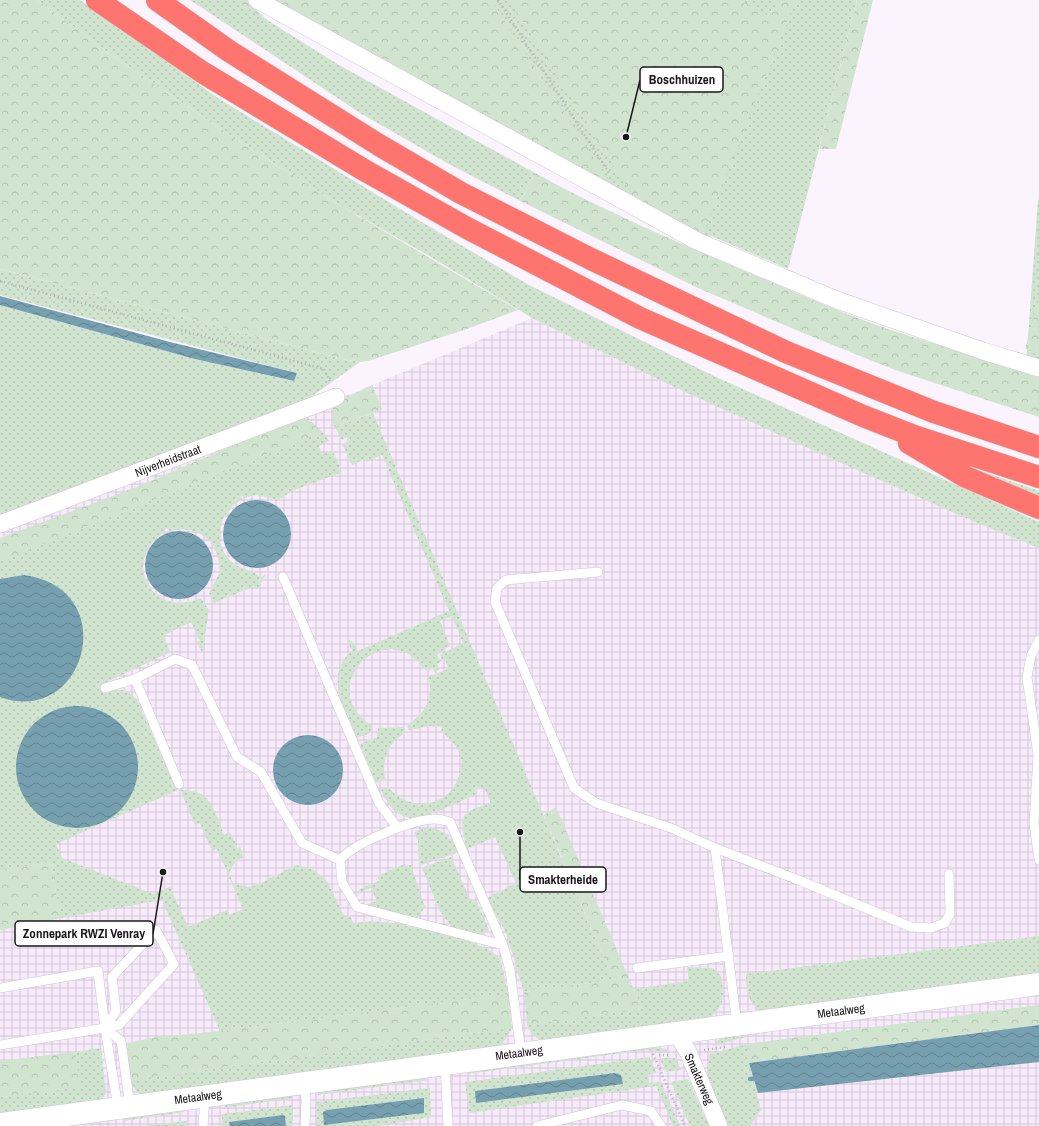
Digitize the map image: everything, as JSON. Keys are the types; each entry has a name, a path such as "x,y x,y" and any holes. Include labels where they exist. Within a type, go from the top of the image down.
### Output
{"highway":[{"path":"97,0 202,72 364,170 467,228 640,318 863,416 914,436 1039,477"},
{"path":"157,0 229,51 379,145 461,193 591,259 786,352 934,412 1039,447"},
{"path":"863,416 966,477 1039,508"}],"street":[{"path":"257,0 698,241 837,300 984,351 1039,368"},
{"name":"Nijverheidstraat","path":"0,524 336,398"},
{"name":"Metaalweg","path":"0,1124 42,1122 205,1096 1039,984"},
{"name":"Smakterweg","path":"677,1033 688,1052 719,1126"}],"lane":[{"path":"598,572 506,580 497,588 495,602 574,788 596,803 671,828 715,848 801,881 911,927 931,928 945,923 950,914 949,874"},
{"path":"283,576 379,803 398,827"},
{"path":"1039,640 1031,656 1027,677 1038,755 1034,824 1039,860"},
{"path":"105,688 135,679 175,659 192,665 237,757 261,772 302,843 340,860"},
{"path":"135,679 179,784"},
{"path":"503,945 357,907 342,882 340,860 347,852 398,827 435,819 450,822 503,945 510,970 521,1053"},
{"path":"715,848 737,1025"},
{"path":"0,1045 105,1028 119,1025 174,964 156,930 112,977 116,1012 105,1028"},
{"path":"637,968 729,956"},
{"path":"0,988 98,971 105,1028 124,1108"},
{"path":"105,1028 121,1041 124,1108"},
{"path":"445,1063 448,1126"},
{"path":"304,1083 306,1100 305,1126"},
{"path":"203,1126 205,1096"},
{"path":"537,1126 622,1105 651,1111 661,1126"}],"path":[{"path":"498,0 611,177"},
{"path":"0,281 324,370 336,398"},
{"path":"653,1054 685,1126"}],"shaded area":[{"path":"532,318 1039,539 1039,1126 0,1126 0,524 358,391"}],"green space":[{"path":"0,0 37,0 116,58 225,132 338,204 518,310 464,330 368,361 360,362 342,359 0,269"},
{"path":"37,0 80,0 218,98 420,221 529,285 714,376 1039,522 1039,548 973,521 839,462 668,384 532,318 429,256 338,204 225,132 116,58"},
{"path":"190,0 857,0 788,269 711,236 704,252 290,22 245,6 339,65 535,173 520,201 447,163 360,113"},
{"path":"235,0 246,0 268,21"},
{"path":"276,0 491,0 616,192 314,24"},
{"path":"509,0 741,0 770,17 778,0 796,0 703,233 636,201"},
{"path":"857,0 873,0 836,149 819,149"},
{"path":"535,173 653,231 849,315 909,336 1039,374 1039,417 895,370 698,288 520,201"},
{"path":"1039,199 1039,395 1024,392"},
{"path":"0,269 342,359 360,362 304,402 0,517 0,305 196,359 293,381 297,373 0,295"},
{"path":"1039,297 1039,353 1025,349"},
{"path":"372,385 382,409 335,427 333,425 333,404"},
{"path":"373,413 613,980 524,992 506,933 487,898 516,883 495,837 467,849 463,831 462,824 467,813 480,806 491,804 484,787 475,789 476,794 444,809 412,818 396,812 389,804 381,790 388,787 406,801 426,804 445,796 452,789 458,779 461,771 462,760 453,743 441,731 442,728 436,725 434,727 430,726 409,730 407,726 419,716 427,705 430,693 429,677 448,669 446,661 443,662 440,655 463,643 452,616 440,621 450,646 437,654 441,662 437,664 440,669 434,672 433,669 425,670 409,654 392,649 376,652 362,662 352,676 350,693 355,710 372,726 370,733 357,738 342,705 338,682 339,671 343,661 352,651 347,640 349,639 350,642 352,641 358,651 449,611 382,455 367,462 365,459 352,465 343,445 350,440 348,436 342,440 335,427"},
{"path":"303,415 323,432 0,561 0,538 139,486"},
{"path":"323,432 329,441 319,446 322,454 333,451 342,472 292,491 278,500 257,495 244,498 244,495 241,497 242,499 233,505 222,522 220,540 222,549 228,558 239,567 258,575 260,578 266,574 258,588 255,589 254,586 214,603 209,593 218,576 220,568 217,555 210,541 198,533 184,530 169,531 167,528 164,530 165,532 152,543 145,557 143,571 147,583 156,594 168,601 183,603 201,598 209,610 202,653 197,642 200,641 191,622 164,635 170,652 98,686 102,693 121,690 129,693 137,700 176,788 192,791 205,797 218,818 224,835 230,832 235,842 235,848 237,849 240,846 243,857 234,864 229,874 233,883 247,887 257,885 296,865 311,868 327,881 344,916 349,915 354,923 393,923 460,939 489,950 499,959 508,994 220,1031 162,900 61,918 50,862 0,872 0,561","holes":["180,789 195,825 200,823 212,851 217,849 243,909 229,915 227,910 188,927 170,887 153,894 62,858 56,844"]},
{"path":"940,457 1039,491 1039,502"},
{"path":"403,727 406,732 394,741 387,752 384,764 385,779 376,783 360,744 377,737 378,728"},
{"path":"556,807 642,1009 527,1025 524,992 613,980 544,815"},
{"path":"425,828 436,829 449,835 447,836 448,839 452,838 459,852 421,865 419,862 418,841 414,832"},
{"path":"451,857 471,901 477,902 489,930 481,935 453,929 440,911 422,868"},
{"path":"50,862 61,918 0,930 0,872"},
{"path":"405,864 406,866 411,865 425,907 416,919 366,905 377,901 371,888 356,894 360,889 379,881 377,876"},
{"path":"1039,936 1039,971 1036,975 759,1012 752,1003 747,990 746,974"},
{"path":"687,967 712,968 721,976 723,995 721,1005 718,1010 708,1019 544,1044 531,1033 527,1025 642,1009 634,989 689,981"},
{"path":"508,994 512,1028 130,1080 127,1043 157,1037 220,1031"},
{"path":"1039,1005 1039,1025 749,1063 747,1044"},
{"path":"512,1028 506,1039 495,1051 144,1095 136,1091 130,1080"},
{"path":"746,1030 746,1037 712,1046 723,1036"},
{"path":"747,1044 749,1063 761,1110 750,1126 727,1126 709,1082 708,1063 710,1054"},
{"path":"650,1046 662,1048 671,1052 645,1050 467,1074 472,1068"},
{"path":"101,1048 106,1093 100,1102 0,1116 0,1097 80,1087 75,1052"},
{"path":"75,1052 81,1087 0,1097 0,1061"},
{"path":"649,1057 657,1073 649,1074 649,1083 661,1082 680,1126 673,1126 656,1086 469,1113 465,1082"},
{"path":"662,1058 676,1058 681,1070 666,1072 661,1061"},
{"path":"420,1074 428,1080 317,1095 320,1091"},
{"path":"688,1079 709,1126 690,1126 671,1082"},
{"path":"430,1088 431,1117 376,1126 317,1126 316,1102","holes":["424,1099 424,1113 324,1125 323,1112 327,1110"]},
{"path":"287,1092 293,1098 223,1108 227,1104"},
{"path":"293,1105 293,1126 286,1126 285,1116 283,1115 230,1122 230,1126 222,1126 222,1114"},
{"path":"179,1106 185,1112 123,1121 123,1114"},
{"path":"186,1121 186,1126 145,1126"}],"water":[{"path":"0,296 170,342 297,373 294,381 195,359 0,305"},
{"path":"250,500 264,500 276,505 286,515 291,527 291,541 286,553 276,563 264,568 250,568 238,563 228,553 223,541 223,527 228,515 238,505"},
{"path":"172,531 186,531 198,536 208,546 213,558 213,572 208,584 198,594 186,599 172,599 160,594 150,584 145,572 145,558 150,546 160,536"},
{"path":"24,575 55,586 74,604 83,628 81,653 71,676 54,693 30,701 0,697 0,579"},
{"path":"77,706 100,710 111,716 120,724 128,733 134,744 138,767 134,790 128,801 120,810 111,818 100,824 77,828 54,824 43,818 34,810 26,801 20,790 16,767 20,744 26,733 34,724 43,716 54,710"},
{"path":"301,735 315,735 328,741 337,750 341,756 343,770 341,784 333,795 322,803 315,805 301,805 294,803 283,795 275,784 273,777 273,763 275,756 283,745 294,737"},
{"path":"1039,1025 1039,1062 758,1093 749,1063"},
{"path":"615,1073 621,1075 623,1084 476,1103 475,1091"},
{"path":"424,1098 424,1113 324,1125 323,1112 327,1110"},
{"path":"283,1115 285,1116 286,1126 230,1126 229,1122"}],"waterway":[{"path":"750,1079 760,1078"}],"place":[{"name":"Boschhuizen","path":"626,137"},
{"name":"Smakterheide","path":"520,832"},
{"name":"Zonnepark RWZI Venray","path":"163,872"}]}
